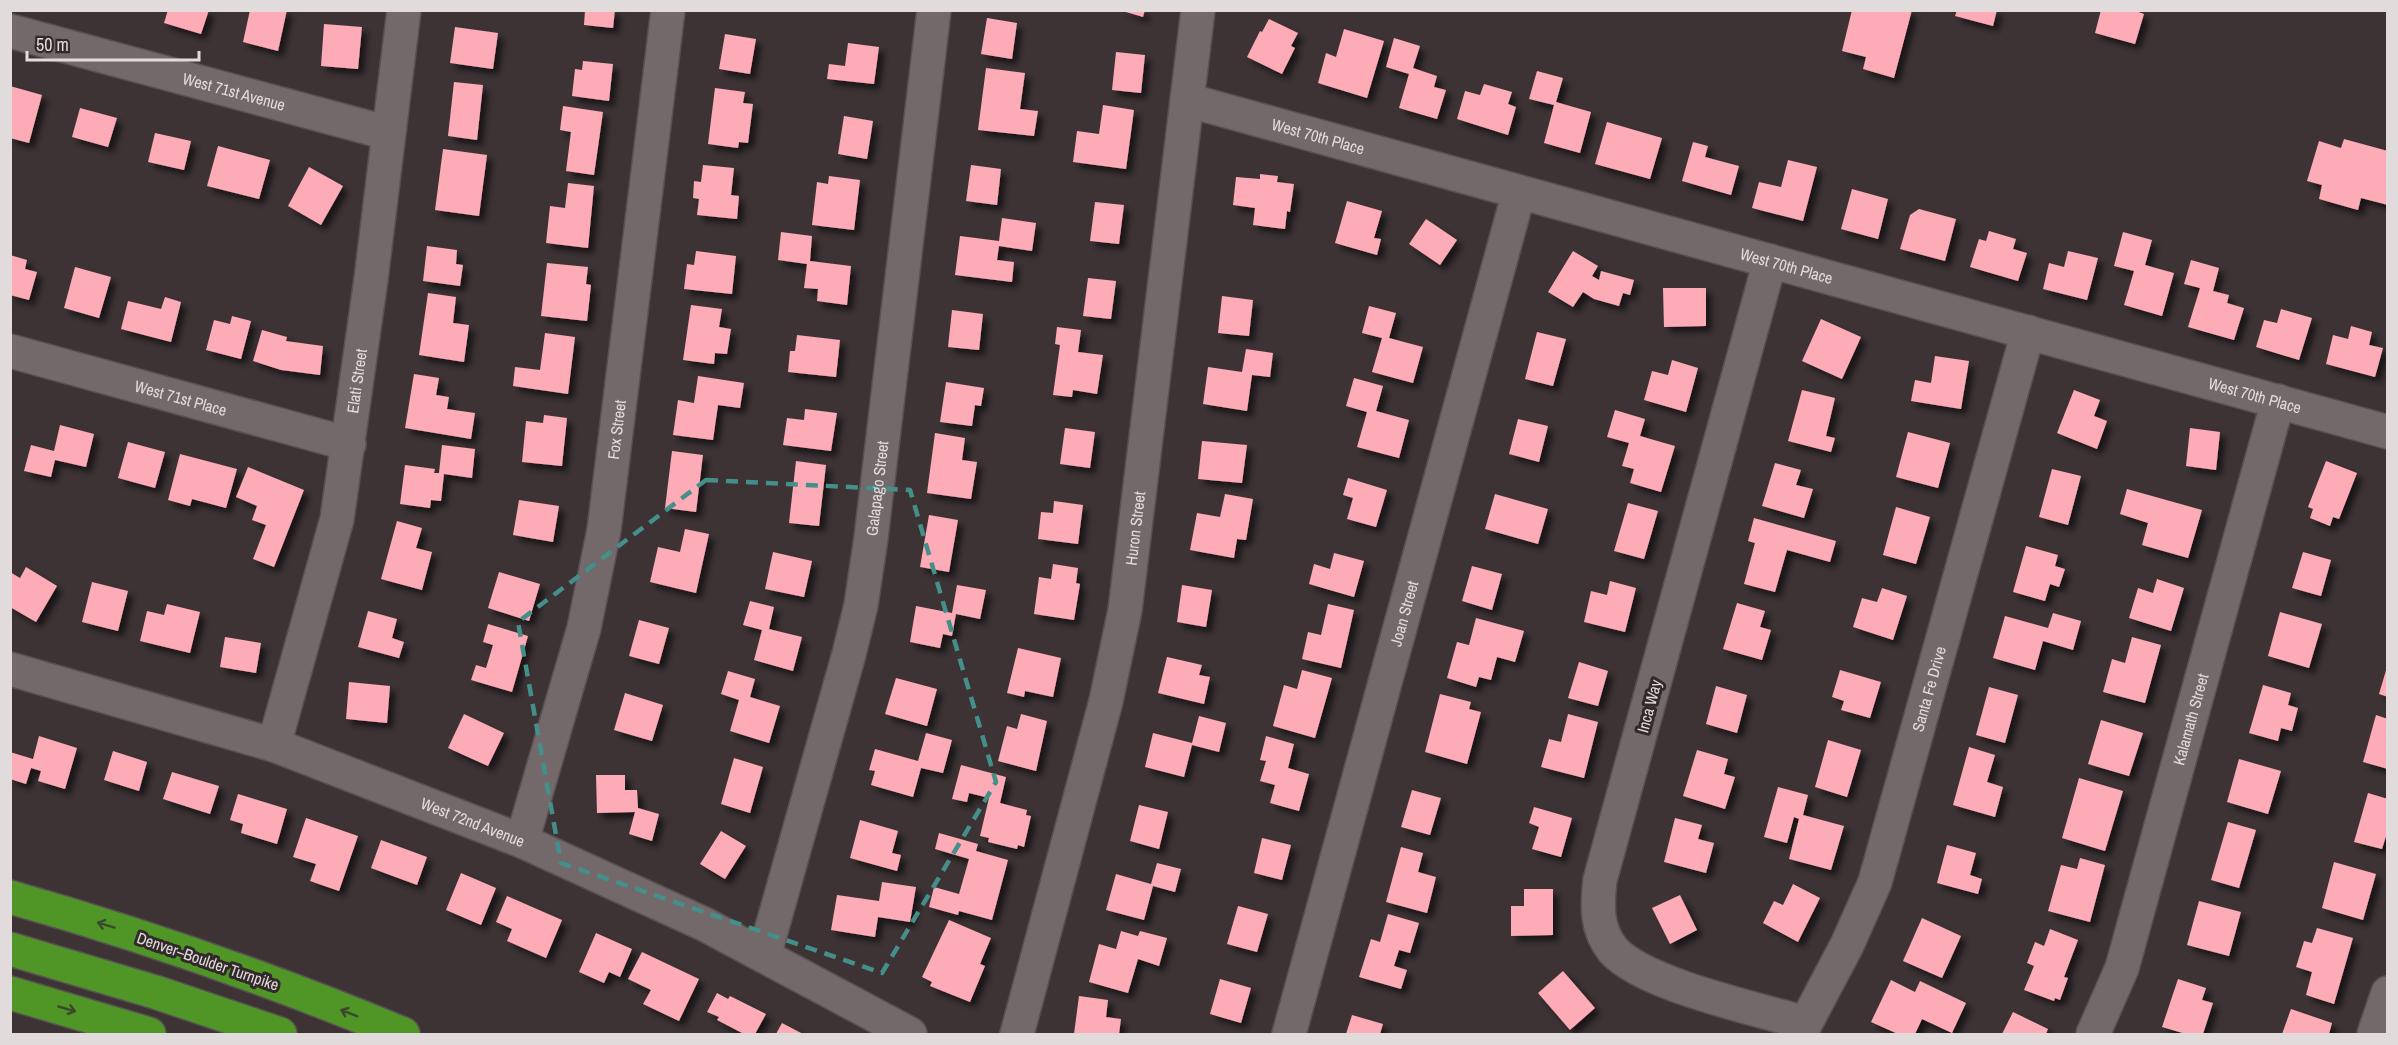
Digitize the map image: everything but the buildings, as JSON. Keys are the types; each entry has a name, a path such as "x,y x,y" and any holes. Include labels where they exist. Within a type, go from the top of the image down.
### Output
{"highway":[{"name":"Denver–Boulder Turnpike","path":"10,897 153,940 232,967 403,1035"},
{"path":"10,949 155,992 280,1035"},
{"path":"10,993 149,1035"}],"street":[{"name":"Elati Street","path":"274,745 338,519 350,444 404,10"},
{"name":"Fox Street","path":"522,841 584,628 604,530 668,10"},
{"name":"Galapago Street","path":"764,956 861,605 873,526 933,10"},
{"name":"Huron Street","path":"1017,1035 1106,701 1125,610 1198,10"},
{"name":"West 71st Avenue","path":"10,31 388,133"},
{"name":"West 70th Place","path":"1186,100 2388,432"},
{"name":"Joan Street","path":"1289,1035 1519,192"},
{"name":"Inca Way","path":"1770,261 1600,880 1597,906 1603,933 1614,950 1630,963 1657,977 1803,1029"},
{"name":"Santa Fe Drive","path":"1803,1029 1847,945 1875,882 2028,332"},
{"name":"West 71st Place","path":"10,351 350,444"},
{"name":"Kalamath Street","path":"2093,1035 2122,968 2278,401"},
{"name":"West 72nd Avenue","path":"10,669 274,745 522,841 666,906 910,1035"},
{"path":"2374,1035 2388,993"}],"highlighted area":[{"path":"706,480 910,490 996,782 882,973 561,863 518,622"}]}
